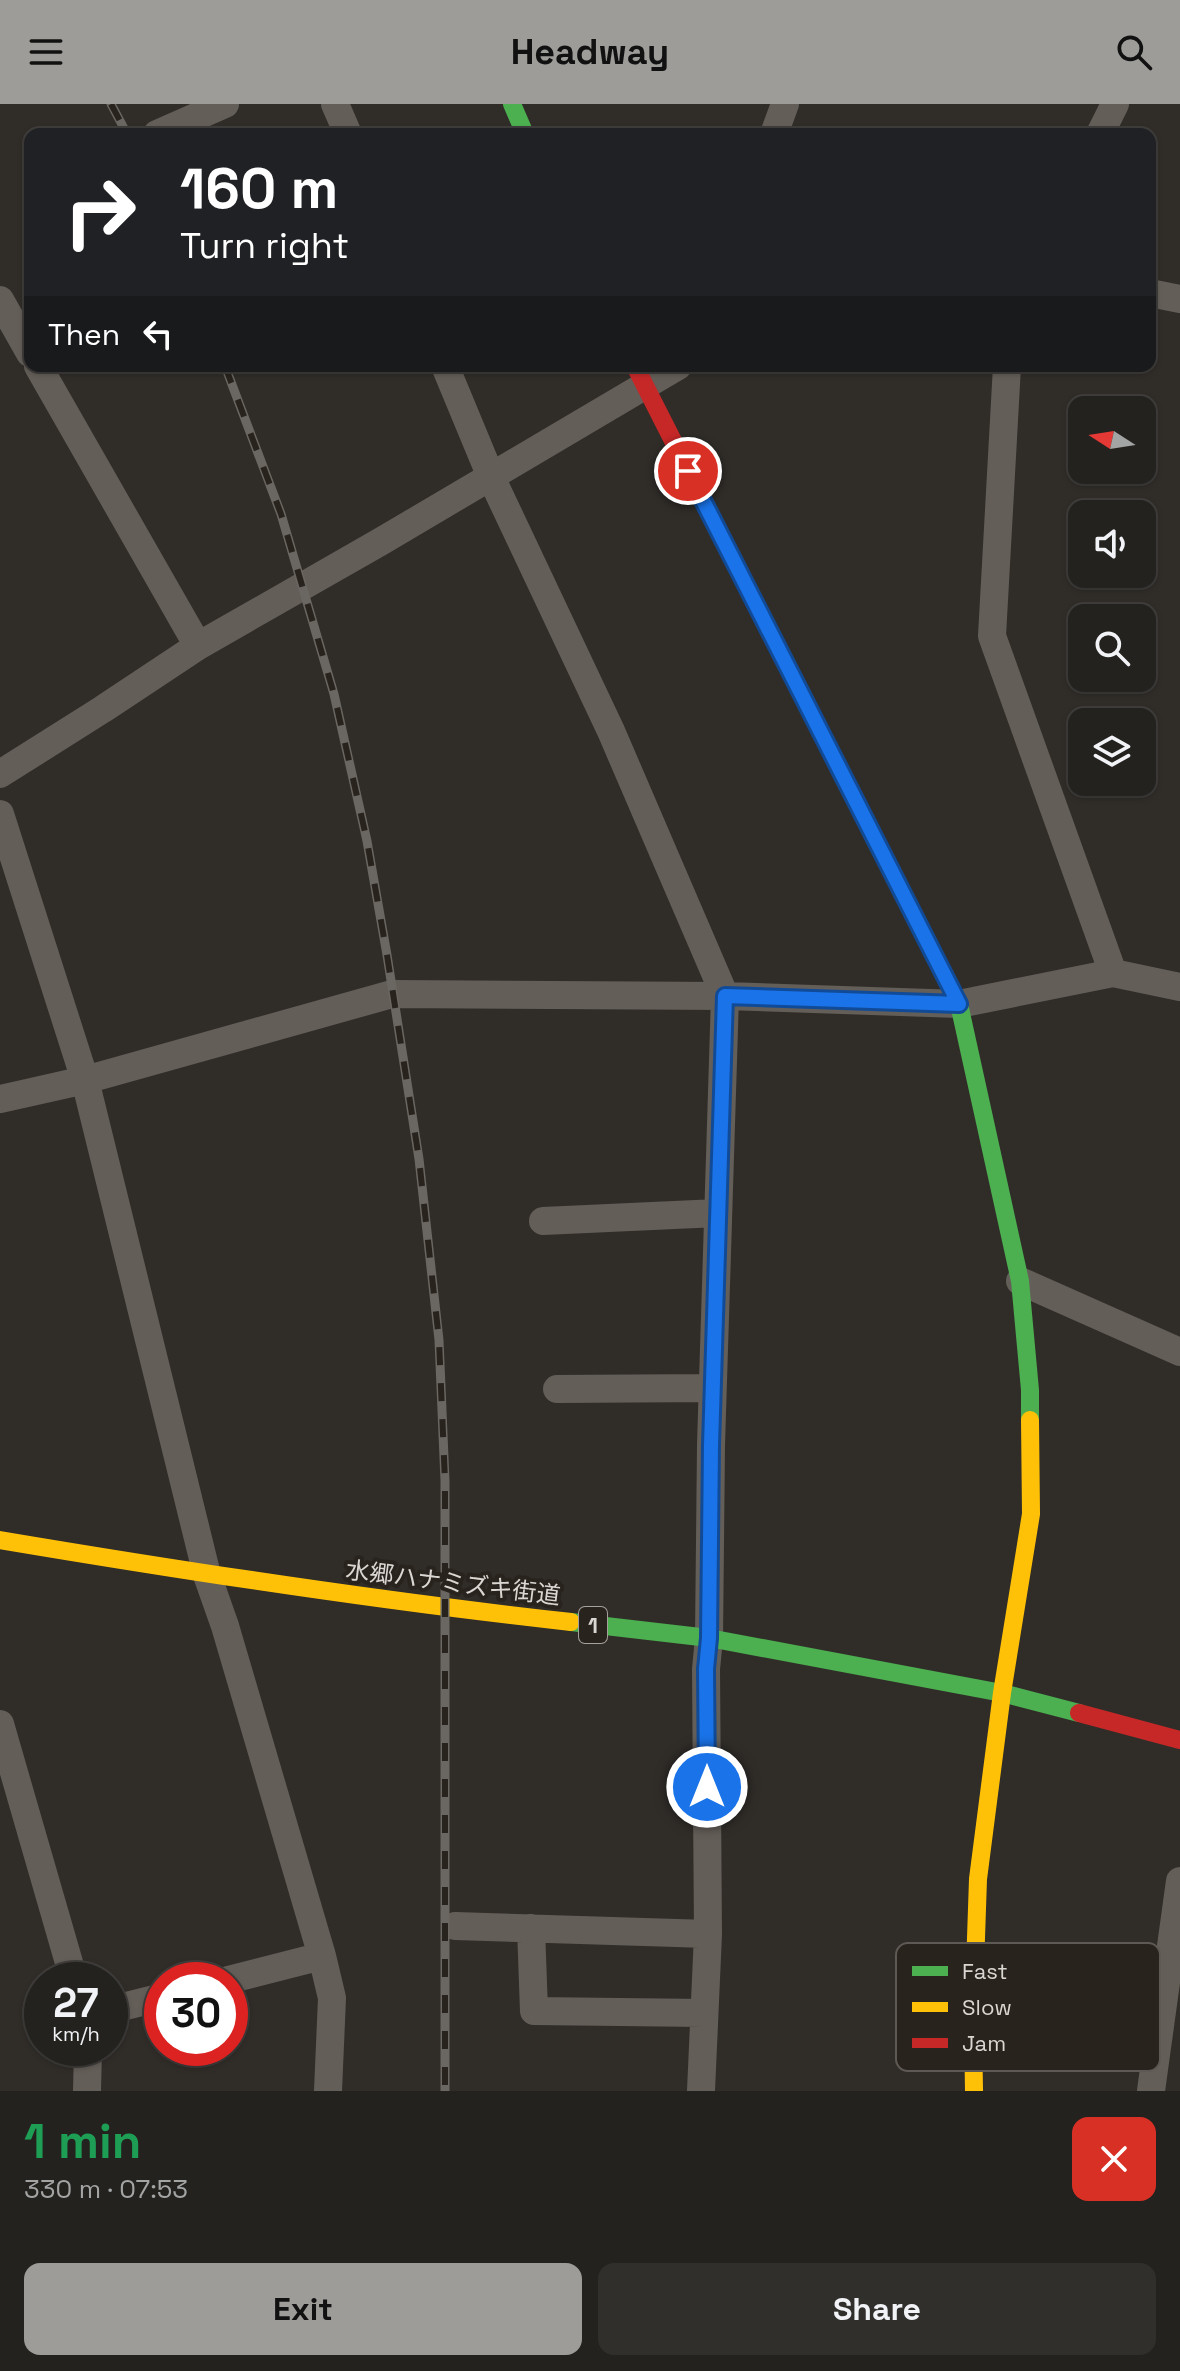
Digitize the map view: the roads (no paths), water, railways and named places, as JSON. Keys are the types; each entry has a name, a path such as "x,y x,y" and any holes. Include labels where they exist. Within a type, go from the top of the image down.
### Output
{"street":[{"path":"171,128 225,104"},
{"path":"335,104 345,128"},
{"path":"512,104 523,128"},
{"path":"776,128 785,104"},
{"path":"1103,128 1115,104"},
{"path":"1156,294 1180,299"},
{"path":"4,318 24,345"},
{"path":"41,372 198,646"},
{"path":"447,372 491,477 611,731 725,996 712,1388 706,1669 708,1934 701,2091"},
{"path":"1007,372 992,636 1113,973"},
{"path":"0,774 198,646 491,477 640,376 959,1004 1020,1281 1030,1390 1031,1514 1002,1693 978,1879 976,1943"},
{"path":"0,814 85,1080 207,1575 225,1626 322,1956 332,1998 328,2091"},
{"path":"0,1099 85,1080 392,994 725,996 959,1004 1113,973 1180,987"},
{"path":"543,1221 718,1213"},
{"path":"1020,1281 1180,1352"},
{"path":"557,1389 712,1388"},
{"name":"水郷ハナミズキ街道","path":"0,1540 207,1575 445,1608 709,1638 1002,1693 1180,1740"},
{"path":"0,1724 69,1962"},
{"path":"1160,2026 1180,1881"},
{"path":"455,1926 708,1934"},
{"path":"531,1928 534,2011 704,2013"},
{"path":"248,1975 322,1956"},
{"path":"87,2091 88,2066"},
{"path":"974,2071 974,2091"},
{"path":"1151,2091 1154,2071"}],"railway":[{"path":"111,104 124,128"},
{"path":"227,372 281,514 334,694 367,841 419,1159 439,1340 445,1481 445,2091"}]}
